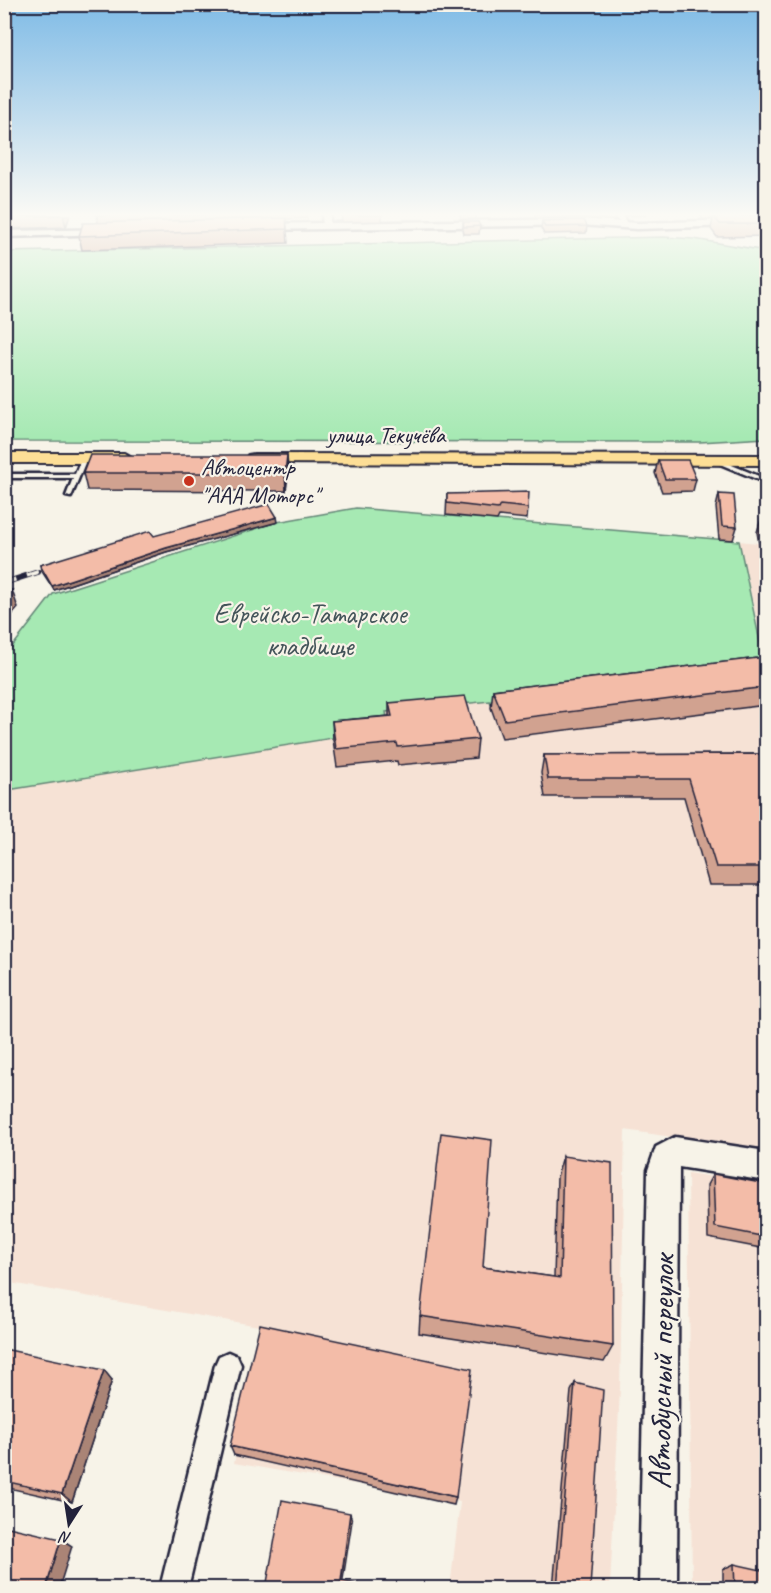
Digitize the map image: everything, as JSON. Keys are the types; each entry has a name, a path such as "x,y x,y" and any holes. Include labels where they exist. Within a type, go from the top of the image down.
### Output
{"main road":[{"path":"4,458 143,458"},
{"name":"улица Текучёва","path":"238,459 766,460"},
{"name":"Автобусный переулок","path":"658,1588 663,1170 667,1157 675,1152 766,1166"}],"street":[{"path":"174,1588 228,1365"}],"lane":[{"path":"69,496 84,458"},
{"path":"714,459 766,481"},
{"path":"4,476 77,476"}],"shaded area":[{"path":"739,541 766,544 766,661"},
{"path":"766,671 766,1151 625,1130 620,1389 610,1588 450,1588 460,1502 234,1463 265,1327 5,1282 4,1044 12,1029 5,1029 5,788 14,789 388,729 385,712 490,701 491,704"},
{"path":"688,1173 766,1185 766,1588 692,1588"}],"green space":[{"path":"5,289 766,289 766,438 700,442 5,441"},
{"name":"Еврейско-Татарское кладбище","path":"356,508 739,541 766,671 491,704 490,701 386,712 389,729 14,789 5,788 5,656 53,594 277,522"}],"building":[{"path":"90,455 287,455 285,473 83,473"},
{"path":"658,460 688,460 696,479 665,479"},
{"path":"529,492 528,508 500,505 498,509 447,503 447,494"},
{"path":"719,494 734,495 737,527 722,526"},
{"path":"269,504 277,517 166,548 52,586 40,565 150,531 154,536"},
{"path":"761,519 766,520 766,537 764,537"},
{"path":"4,589 12,590 4,599"},
{"path":"766,657 766,687 505,720 493,690"},
{"path":"465,696 478,739 398,747 397,743 336,749 332,721 392,716 389,703"},
{"path":"766,754 766,867 716,867 689,779 548,779 544,755"},
{"path":"441,1133 492,1140 483,1267 560,1278 563,1156 612,1163 613,1346 420,1316"},
{"path":"713,1174 766,1184 766,1237 715,1227"},
{"path":"260,1324 472,1369 456,1497 230,1446"},
{"path":"4,1349 104,1370 62,1494 4,1481"},
{"path":"575,1383 603,1390 590,1588 557,1588"},
{"path":"282,1500 350,1513 341,1581 380,1588 266,1588"},
{"path":"4,1526 61,1539 46,1588 4,1588"},
{"path":"734,1564 766,1571 766,1588 735,1588"}],"railway":[{"path":"4,583 38,572"}],"place":[{"name":"Автоцентр \"ААА Моторс\"","path":"189,481"}]}
